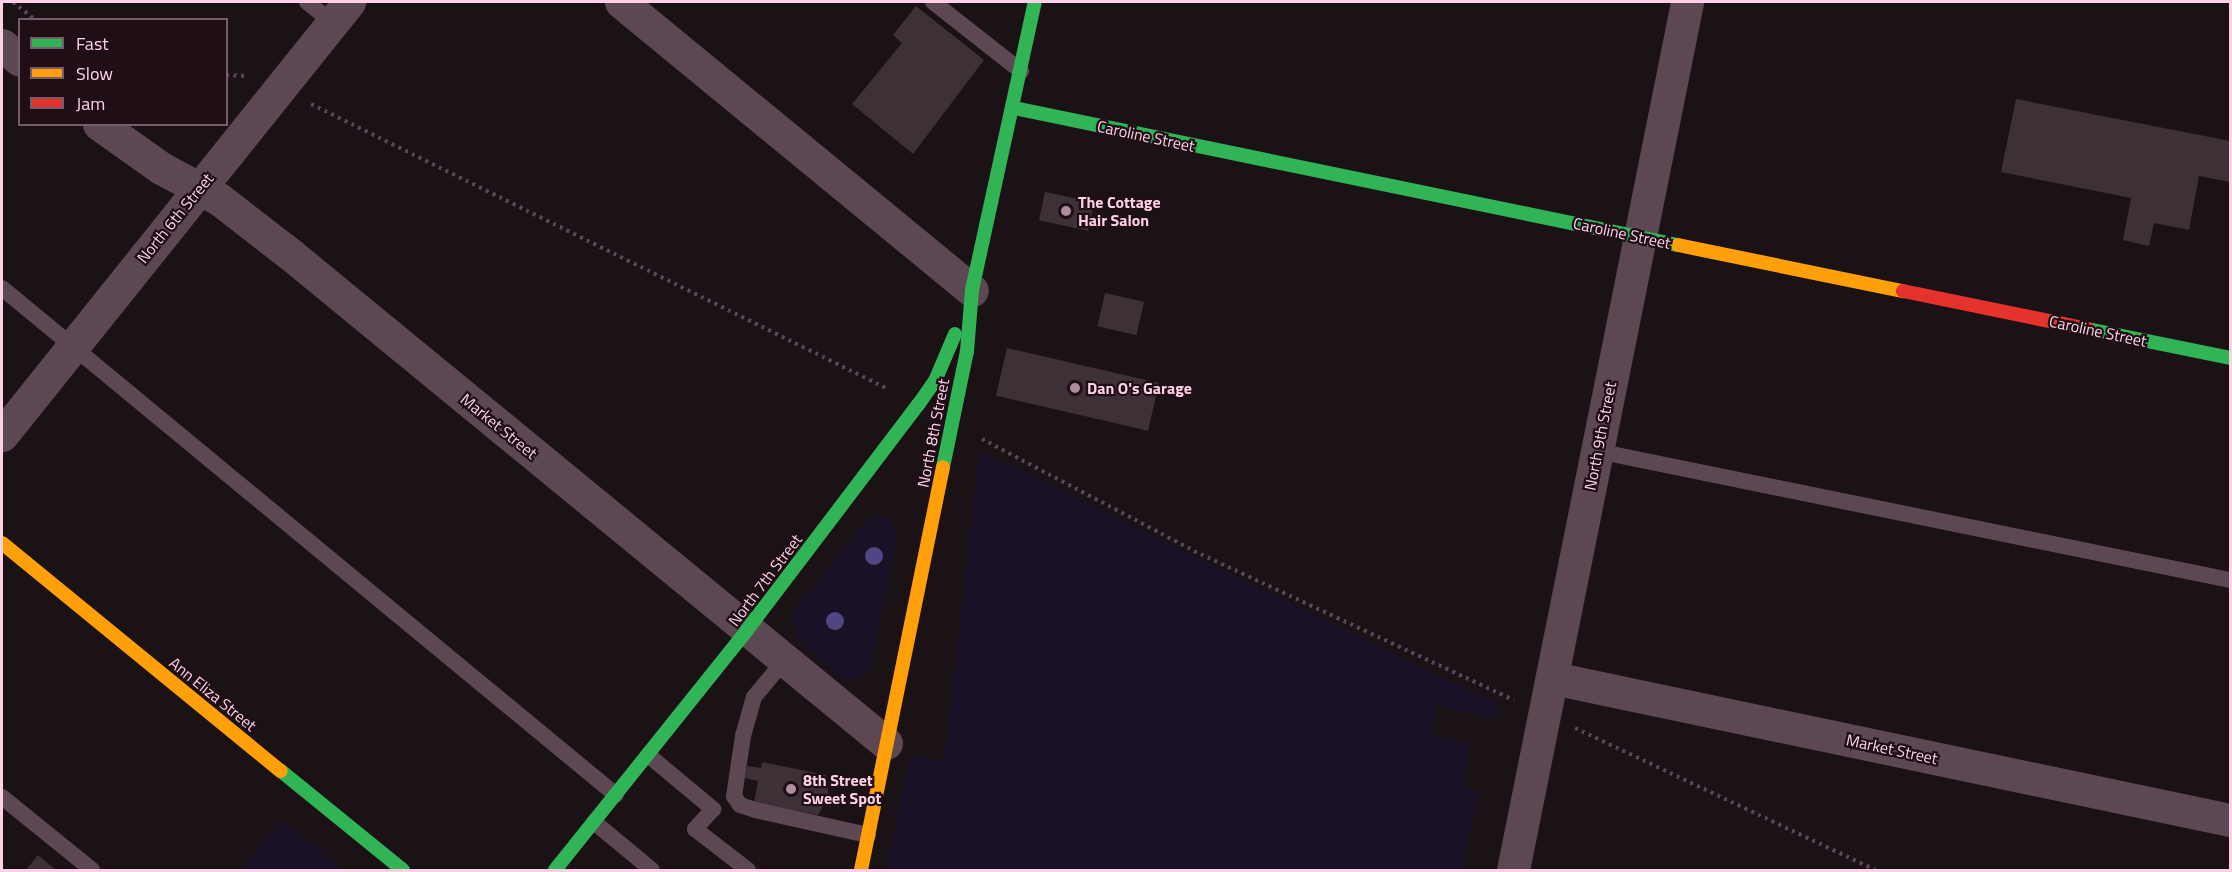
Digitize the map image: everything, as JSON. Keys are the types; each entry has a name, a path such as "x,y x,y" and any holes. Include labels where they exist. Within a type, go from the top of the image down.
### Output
{"street":[{"path":"621,2 972,290"},
{"name":"North 8th Street","path":"861,870 952,423 972,290 1014,108 1035,2"},
{"name":"North 9th Street","path":"1513,870 1687,2"},
{"name":"North 6th Street","path":"2,435 279,87 330,8"},
{"path":"2,45 18,58"},
{"name":"Caroline Street","path":"1014,108 2230,358"},
{"name":"Market Street","path":"102,126 161,168 199,188 290,254 886,743"},
{"name":"North 7th Street","path":"555,870 747,630 918,405 946,359 972,290"},
{"name":"Ann Eliza Street","path":"2,543 403,870"},
{"name":"Market Street","path":"1553,678 2230,820"}],"lane":[{"path":"933,2 1021,71"},
{"path":"2,288 616,795"},
{"path":"1597,451 2230,580"},
{"path":"784,661 754,698 743,736 734,796 740,805 755,810 868,835"},
{"path":"648,755 713,809 695,829 748,870"},
{"path":"2,797 92,870"},
{"path":"594,822 652,870"}],"path":[{"path":"14,2 33,18"},
{"path":"279,87 918,405"},
{"path":"952,423 1194,551 1875,870"}],"shaded area":[{"path":"979,451 1499,705 1496,719 1437,705 1431,735 1470,744 1463,787 1479,791 1462,870 886,870 910,755 944,761"},
{"path":"870,516 889,516 898,534 869,672 847,681 799,642 792,619 796,607"},
{"path":"282,819 343,870 241,870"}],"building":[{"path":"916,6 984,60 913,154 852,104 902,43 893,35"},
{"path":"2016,99 2230,141 2230,182 2199,176 2189,230 2154,223 2149,246 2123,240 2131,198 2001,172"},
{"path":"1045,192 1094,202 1088,231 1039,220"},
{"path":"1105,293 1144,302 1136,335 1097,326"},
{"path":"1007,348 1159,383 1148,431 996,396"},
{"path":"762,762 826,775 829,796 818,815 754,803 758,781 745,778 747,766 761,768"},
{"path":"38,855 56,870 26,870"}],"traffic: fast":[{"path":"943,467 967,351 972,290 1035,2"},
{"path":"1014,108 1678,245"},
{"path":"2088,329 2230,358"},
{"path":"555,870 747,630 918,405 935,381 955,334"},
{"path":"281,771 403,870"}],"traffic: slow":[{"path":"1678,245 1903,291"},
{"path":"861,870 943,467"},
{"path":"2,543 281,771"}],"traffic: jam":[{"path":"1903,291 2088,329"}],"place":[{"name":"The Cottage Hair Salon","path":"1066,211"},
{"name":"Dan O's Garage","path":"1075,388"},
{"name":"8th Street Sweet Spot","path":"791,789"}]}
